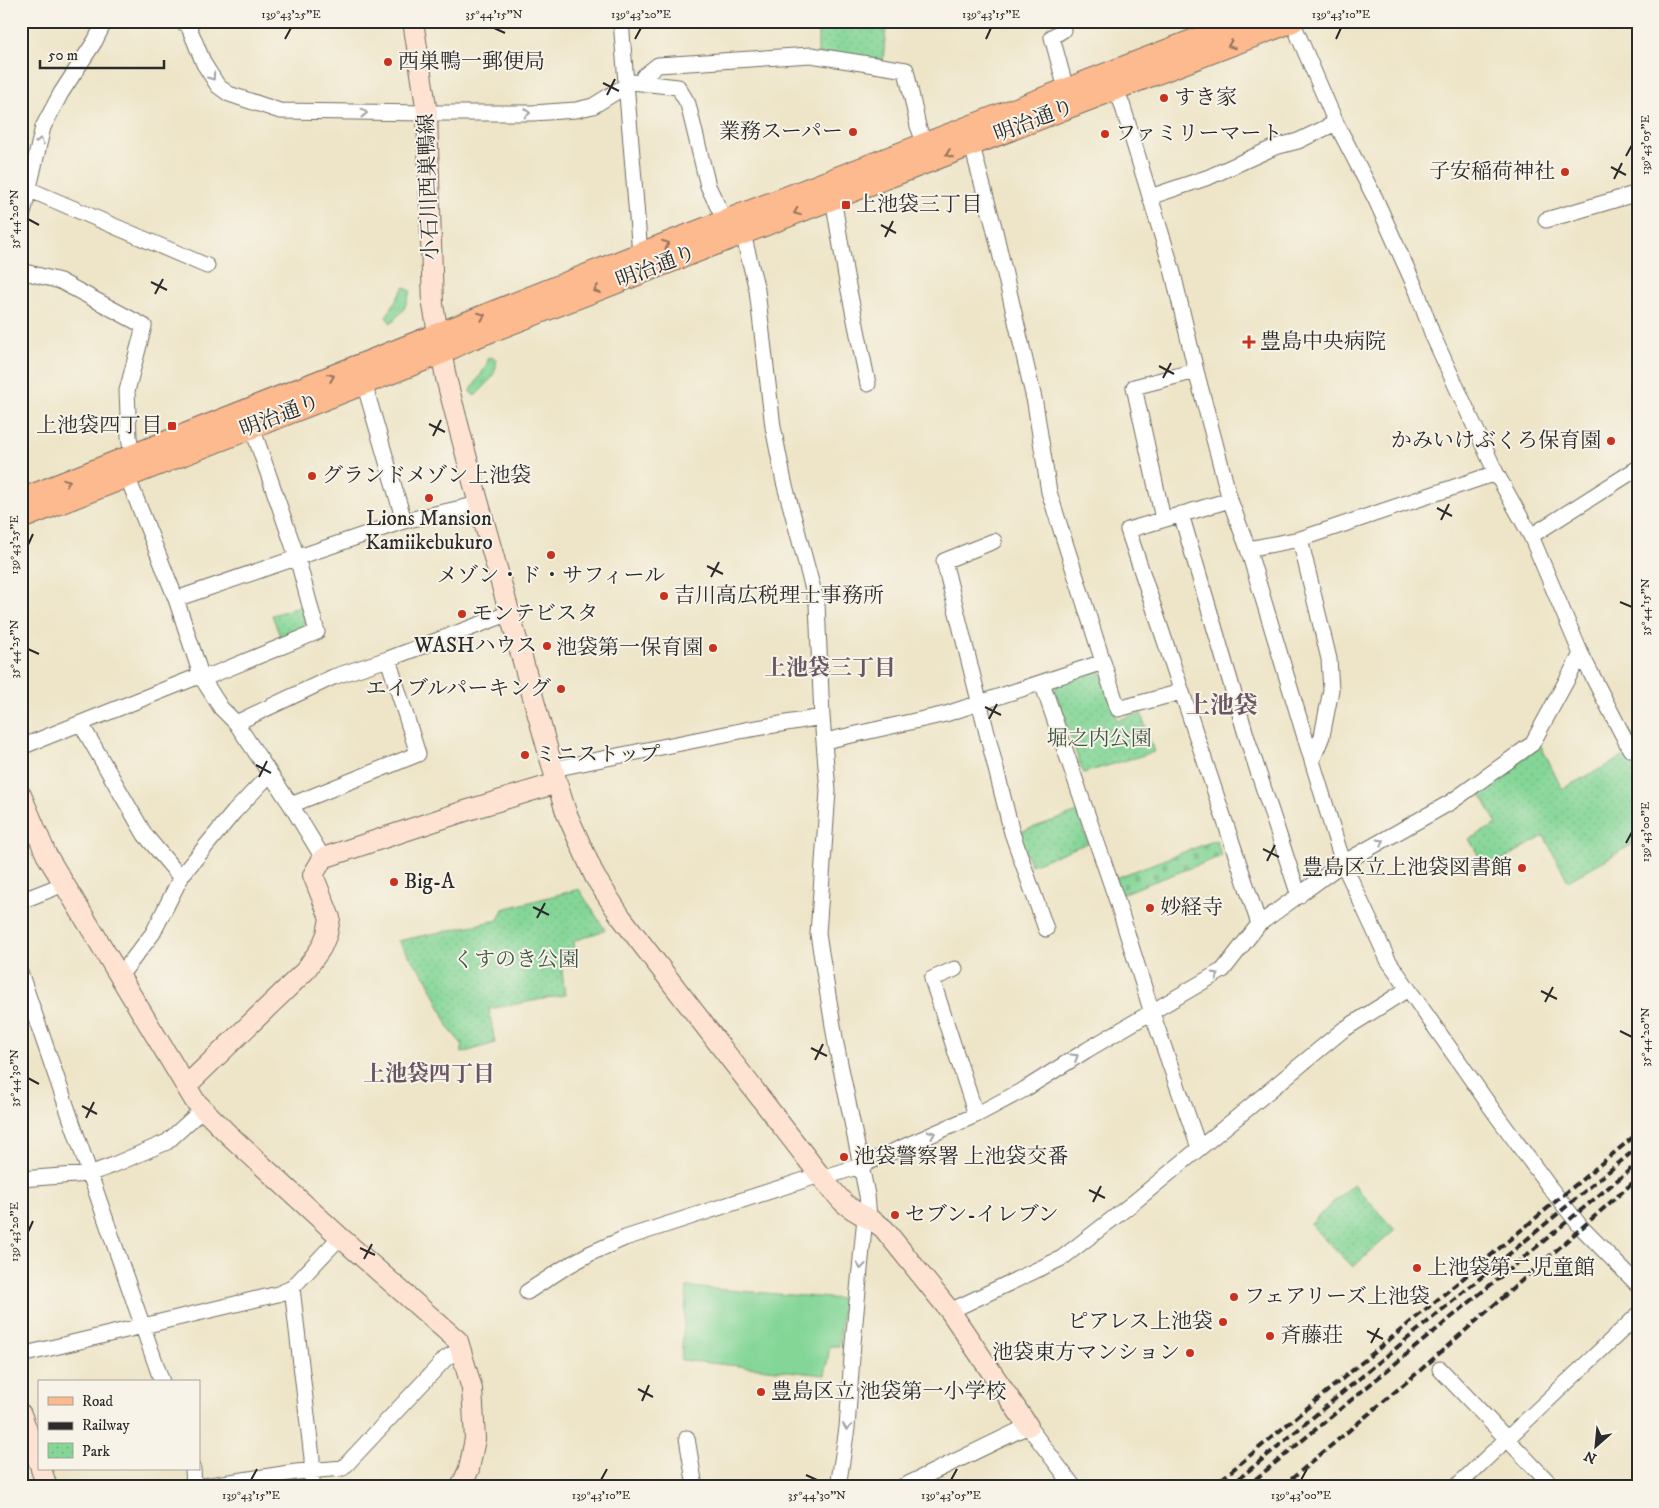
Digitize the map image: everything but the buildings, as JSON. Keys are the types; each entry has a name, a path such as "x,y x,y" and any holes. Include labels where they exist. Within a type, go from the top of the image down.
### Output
{"main road":[{"name":"明治通り","path":"21,500 252,427 364,383 439,343 470,340 925,144 1066,90 1112,81 1287,22"},
{"name":"明治通り","path":"21,518 130,466 439,343 640,254 833,198 972,146 1231,23"}],"street":[{"path":"21,222 43,127 61,93 95,41 105,21"},
{"path":"180,21 188,25 204,64 218,86 229,94 280,110 427,113 533,113 576,110 594,106 632,82 678,87 688,104 708,186 719,210 735,227 757,290 773,426 784,482 817,604 822,717 828,791 818,934 835,1034 867,1194 867,1217 847,1428 838,1487"},
{"name":"小石川西巣鴨線","path":"413,21 427,113 433,305 439,343 479,504 555,776 580,845 595,878 606,896 821,1176 844,1203 884,1229 950,1311 1028,1426"},
{"path":"621,21 640,254"},
{"path":"1287,22 1375,198 1417,290 1433,336 1496,473 1531,536 1581,654 1630,748 1638,743"},
{"path":"1063,30 1052,36 1066,90"},
{"path":"644,82 644,76 658,66 811,55 906,70 918,126 925,144"},
{"path":"1112,81 1122,104 1172,269 1196,371 1230,500 1248,549 1343,863 1388,960 1496,1116 1582,1227 1638,1285"},
{"path":"1150,197 1209,177 1275,147 1298,141 1336,123"},
{"path":"972,146 994,227 1035,403 1050,492 1118,709 1181,692"},
{"path":"28,189 207,266"},
{"path":"1546,220 1637,195"},
{"path":"833,198 846,276 868,384"},
{"path":"21,271 60,281 144,326 127,391 130,466 202,678 221,708 236,723 291,805 323,858"},
{"path":"1163,520 1134,387 1196,371"},
{"path":"364,383 404,521"},
{"path":"21,748 194,678 202,678 317,632 297,557 252,427"},
{"path":"1531,536 1638,468"},
{"path":"1248,549 1300,539 1496,473"},
{"path":"1230,500 1128,530 1259,924"},
{"path":"176,599 404,521 479,504"},
{"path":"1181,514 1247,738 1299,896"},
{"path":"1300,539 1329,659 1331,690 1322,736 1312,761"},
{"path":"994,541 944,561 1012,833 1046,929"},
{"path":"236,723 333,677 388,659 510,613"},
{"path":"527,1292 591,1253 625,1238 821,1176 860,1166 976,1115 1025,1089 1087,1050 1152,1013 1223,970 1259,924 1343,863 1451,802 1532,744 1581,654"},
{"path":"291,805 418,754 388,659"},
{"path":"825,741 946,714 1103,662"},
{"path":"1042,683 1199,1148"},
{"path":"186,1086 305,971 321,948 327,934 330,918 313,875 323,858 465,811 555,776 735,732 822,717"},
{"path":"81,724 145,835 181,878"},
{"path":"119,977 152,933 181,878 234,812 270,774"},
{"path":"21,795 46,854 195,1101 340,1237 458,1341 473,1398 475,1439 469,1469 461,1487"},
{"path":"21,901 64,884"},
{"path":"955,969 932,980 976,1115"},
{"path":"21,975 161,1380"},
{"path":"950,1311 1062,1258 1133,1203 1343,1030 1408,989"},
{"path":"21,1179 89,1174 111,1166 167,1142 203,1109"},
{"path":"21,1355 278,1294 292,1288 340,1237"},
{"path":"292,1288 309,1425 313,1471 312,1487"},
{"path":"1456,1487 1638,1315"},
{"path":"193,1470 196,1487 296,1472 343,1468 446,1358 461,1349"},
{"path":"1440,1369 1553,1487"},
{"path":"21,1414 38,1460"},
{"path":"902,1487 1028,1426 1074,1487"},
{"path":"687,1438 695,1487"},
{"path":"41,1470 47,1487"}],"green space":[{"path":"818,21 841,21 841,27 886,29 883,60 818,54"},
{"path":"404,287 411,291 404,309 391,323 386,317"},
{"path":"489,357 496,359 495,370 490,379 475,396 470,392 486,366"},
{"path":"301,606 307,630 281,639 272,615"},
{"name":"堀之内公園","path":"1100,669 1117,720 1141,713 1154,752 1083,773 1053,685"},
{"path":"1541,746 1562,789 1625,756 1630,761 1638,756 1638,841 1568,881 1544,836 1486,869 1469,839 1497,824 1478,789"},
{"path":"1078,812 1088,843 1031,865 1017,833"},
{"path":"1216,840 1222,856 1121,894 1115,878"},
{"name":"くすのき公園","path":"579,889 605,930 574,941 576,960 561,963 565,995 489,1009 495,1043 462,1053 462,1044 450,1030 428,980 398,941 498,920 503,909"},
{"path":"1353,1184 1395,1230 1353,1267 1310,1224"},
{"path":"687,1287 843,1299 839,1346 830,1346 825,1375 681,1360"}],"railway":[{"path":"1212,1487 1638,1133"},
{"path":"1229,1487 1638,1147"},
{"path":"1246,1487 1638,1163"},
{"path":"1282,1487 1416,1374 1638,1178"}],"place":[{"name":"西巣鴨一郵便局","path":"388,62"},
{"name":"すき家","path":"1164,98"},
{"name":"業務スーパー","path":"853,132"},
{"name":"ファミリーマート","path":"1105,134"},
{"name":"子安稲荷神社","path":"1565,172"},
{"name":"上池袋三丁目","path":"846,205"},
{"name":"豊島中央病院","path":"1249,342"},
{"name":"上池袋四丁目","path":"172,426"},
{"name":"かみいけぶくろ保育園","path":"1611,441"},
{"name":"グランドメゾン上池袋","path":"312,476"},
{"name":"Lions Mansion Kamiikebukuro","path":"429,498"},
{"name":"メゾン・ド・サフィール","path":"551,555"},
{"name":"吉川高広税理士事務所","path":"664,596"},
{"name":"モンテビスタ","path":"462,614"},
{"name":"WASHハウス","path":"547,646"},
{"name":"池袋第一保育園","path":"713,648"},
{"name":"エイブルパーキング","path":"561,689"},
{"name":"ミニストップ","path":"525,755"},
{"name":"豊島区立上池袋図書館","path":"1522,868"},
{"name":"Big-A","path":"394,882"},
{"name":"妙経寺","path":"1150,908"},
{"name":"池袋警察署 上池袋交番","path":"844,1157"},
{"name":"セブン-イレブン","path":"895,1215"},
{"name":"上池袋第二児童館","path":"1417,1268"},
{"name":"フェアリーズ上池袋","path":"1234,1297"},
{"name":"ピアレス上池袋","path":"1223,1322"},
{"name":"斉藤荘","path":"1270,1336"},
{"name":"池袋東方マンション","path":"1190,1353"},
{"name":"豊島区立 池袋第一小学校","path":"761,1392"}],"district":[{"name":"上池袋三丁目","path":"830,668"},
{"name":"上池袋","path":"1222,706"},
{"name":"上池袋四丁目","path":"429,1074"}]}
